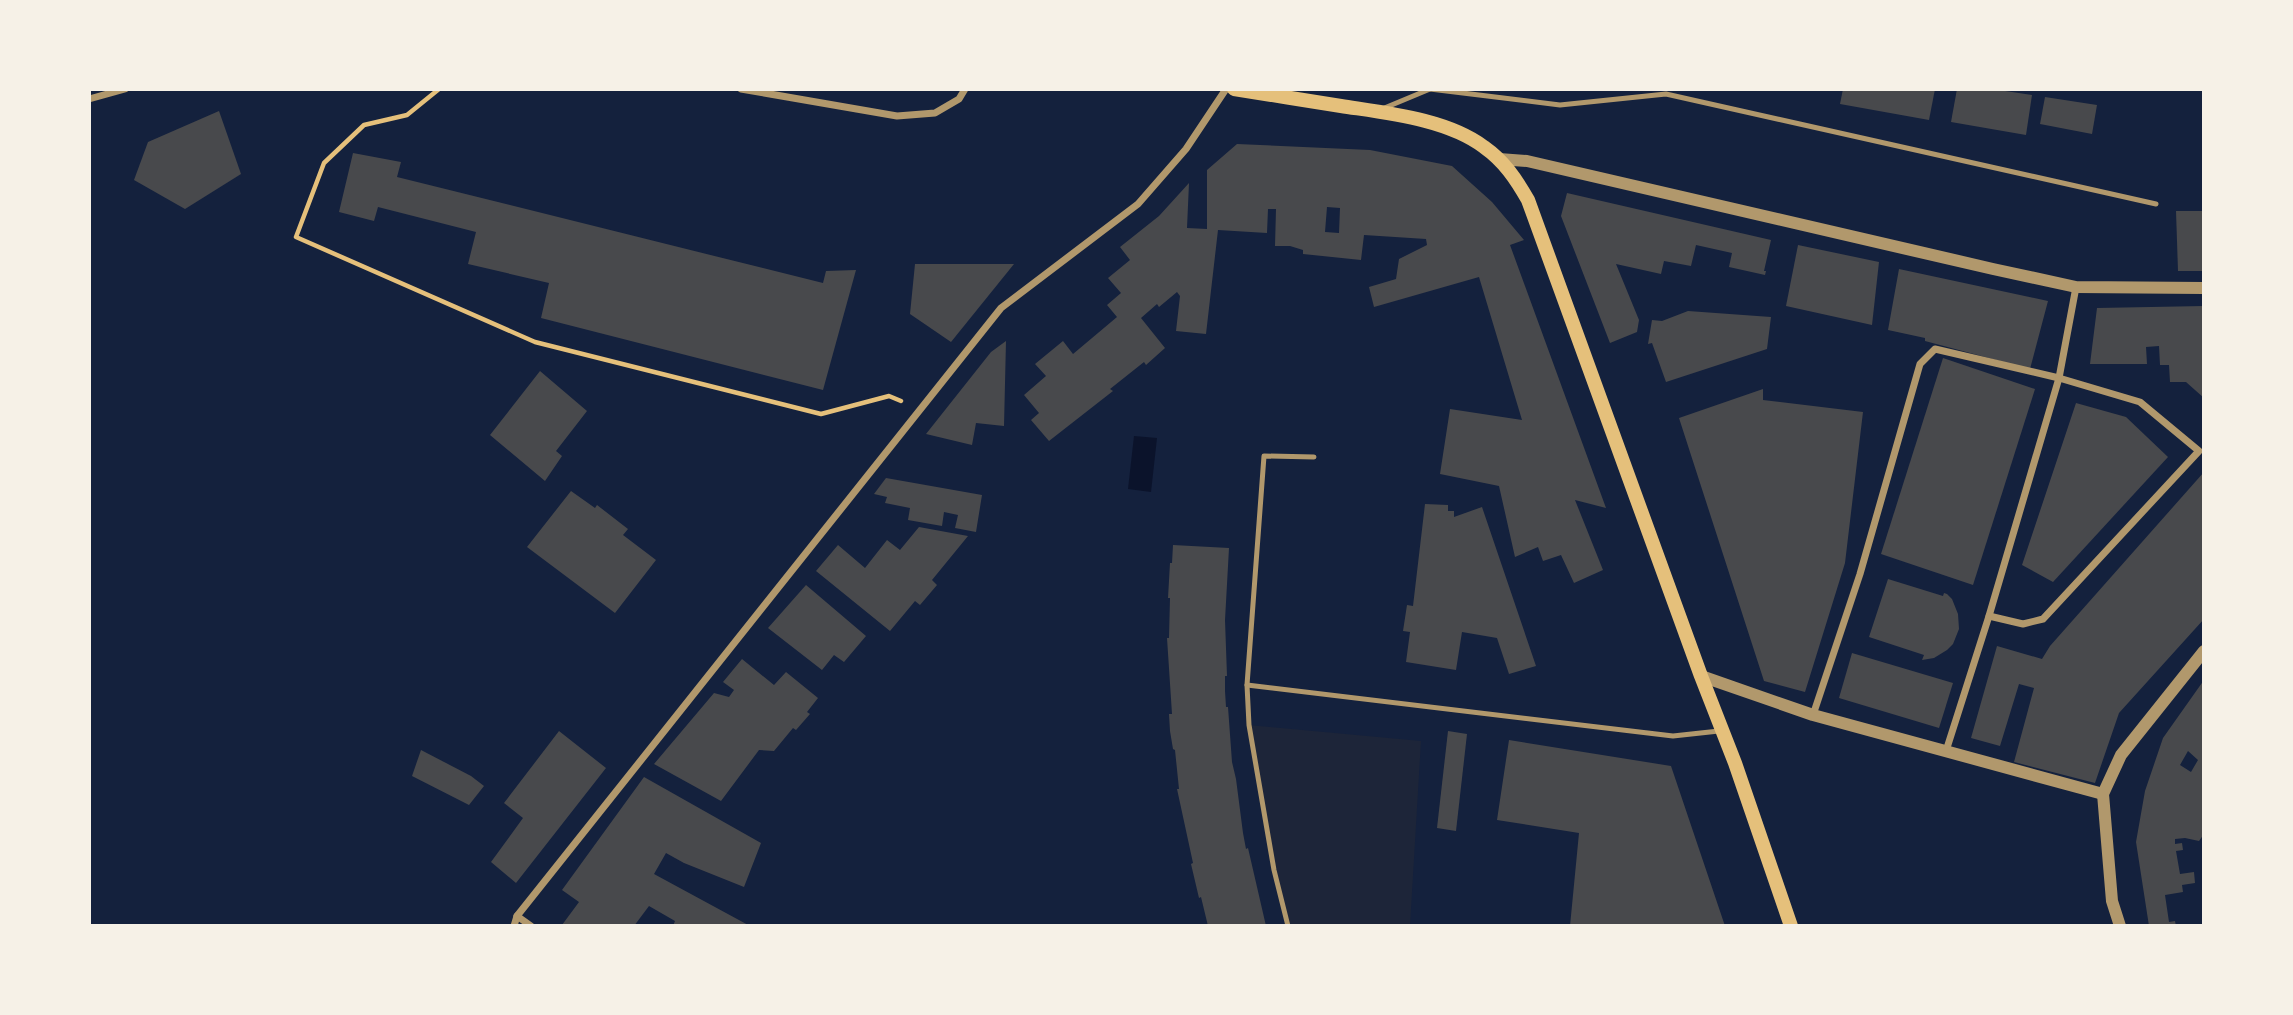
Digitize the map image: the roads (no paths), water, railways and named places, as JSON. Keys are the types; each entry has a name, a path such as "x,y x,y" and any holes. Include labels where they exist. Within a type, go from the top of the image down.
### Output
{"main road":[{"path":"1234,89 1376,111 1425,122 1466,136 1482,145 1514,176 1528,200 1791,926"}],"street":[{"path":"89,99 125,89"},
{"path":"741,89 897,116 935,113 959,99 965,89"},
{"path":"514,926 517,916 1001,308 1138,204 1186,149 1226,89"},
{"path":"1499,159 1527,161 2076,287 2204,288"},
{"path":"1946,751 2059,379 2076,287"},
{"path":"1813,715 1860,574 1920,363 1935,349 2140,402 2199,451 2043,619 2023,624 1989,616"},
{"path":"2120,926 2112,901 2103,794 2121,755 2201,656"},
{"path":"1700,676 1813,715 2103,794"},
{"path":"517,916 531,926"}],"lane":[{"path":"1376,111 1430,89 1560,105 1666,94 2156,204"},
{"path":"1288,926 1274,870 1249,725 1247,685 1264,456 1314,457"},
{"path":"1247,685 1673,736 1722,730"}]}
